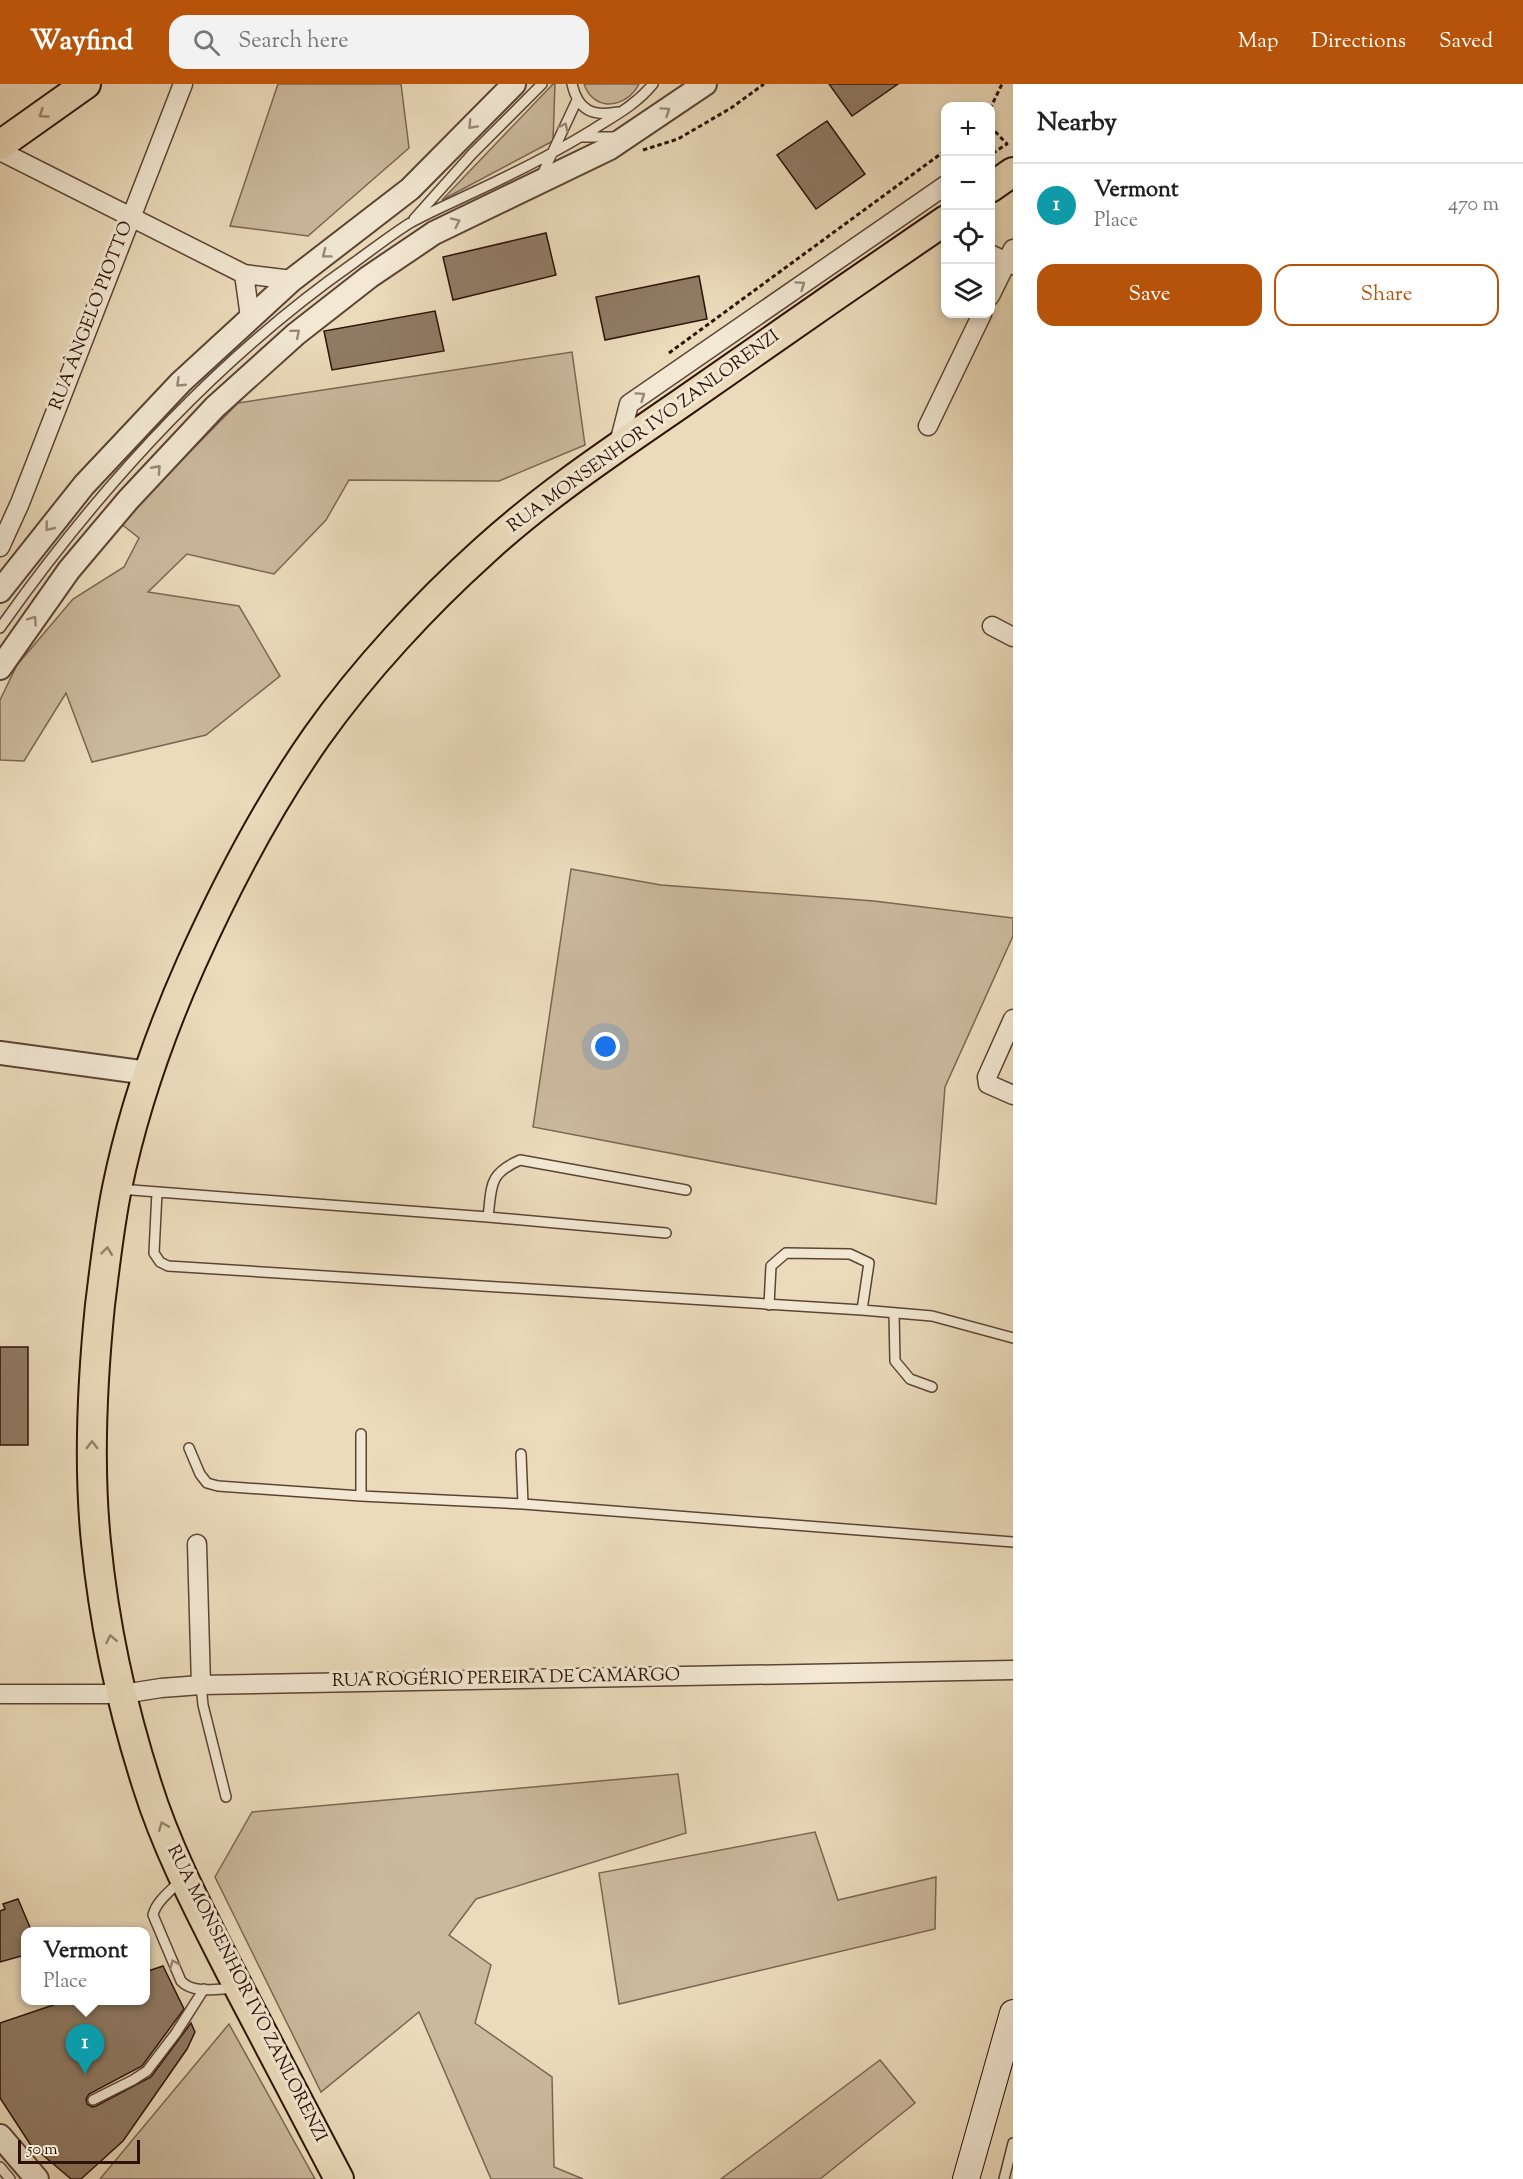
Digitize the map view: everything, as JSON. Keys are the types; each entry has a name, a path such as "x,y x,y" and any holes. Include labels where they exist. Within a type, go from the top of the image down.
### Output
{"main road":[{"path":"0,145 86,84"},
{"path":"995,185 1013,172"},
{"name":"RUA MONSENHOR IVO ZANLORENZI","path":"339,2179 184,1877 149,1792 123,1694 99,1573 93,1503 92,1442 96,1343 109,1233 117,1188 147,1073 177,996 243,856 319,733 390,647 480,554 545,500 618,447 941,227"},
{"path":"966,2179 1004,2066 1013,2013"}],"street":[{"name":"RUA ÂNGELO PIOTTO","path":"0,547 24,492 183,84"},
{"path":"0,591 77,494 133,431 181,382 292,280 410,189 513,84"},
{"path":"0,668 34,617 99,534 171,453 250,374 333,303 411,247 442,229 538,184 631,145 705,84"},
{"path":"0,151 244,274 292,280"},
{"path":"618,447 629,404 941,188"},
{"path":"995,284 1006,257"},
{"path":"244,274 250,317"},
{"path":"928,426 980,318"},
{"path":"992,626 1013,637"},
{"path":"1013,1019 987,1077 988,1084 1013,1095"},
{"path":"0,1053 147,1073"},
{"path":"197,1544 201,1685"},
{"name":"RUA ROGÉRIO PEREIRA DE CAMARGO","path":"0,1694 123,1694 201,1685 1013,1670"},
{"path":"0,2136 37,2179"}],"lane":[{"path":"411,223 472,154 542,84"},
{"path":"572,84 577,100 587,110 605,115 623,111"},
{"path":"0,628 57,551 107,489 161,430 265,330 319,287 411,223 552,155 623,111 640,99 653,84"},
{"path":"538,184 577,100"},
{"path":"580,137 631,145"},
{"path":"488,1217 493,1181 503,1167 520,1160 686,1190"},
{"path":"117,1188 666,1233"},
{"path":"157,1192 154,1253 160,1262 168,1266 862,1310 932,1316 1013,1338"},
{"path":"769,1305 771,1266 786,1253 850,1254 869,1263 862,1310"},
{"path":"894,1313 895,1361 910,1379 932,1386"},
{"path":"361,1496 362,1434"},
{"path":"189,1448 200,1474 207,1483 218,1486 523,1504 1013,1542"},
{"path":"521,1454 523,1504"},
{"path":"201,1685 203,1705 226,1797"},
{"path":"184,1877 162,1900 153,1915 181,1981 187,1987 239,1988"},
{"path":"93,2100 147,2071 204,1989"},
{"path":"1004,2179 1013,2143"},
{"path":"0,2167 10,2179"}],"path":[{"path":"631,145 678,139 731,108 764,84"},
{"path":"993,102 1002,84"},
{"path":"995,131 1007,144 995,152"},
{"path":"668,354 941,153"}],"shaded area":[{"path":"278,84 401,84 409,148 308,236 230,226"},
{"path":"555,84 553,141 442,200"},
{"path":"584,84 639,84 627,98 611,104 595,100"},
{"path":"572,352 585,445 499,481 349,480 326,520 274,574 187,554 148,592 239,606 280,676 206,735 92,762 66,693 24,761 0,760 0,700 17,665 73,599 124,567 139,538 120,523 238,403"},
{"path":"571,869 661,885 874,901 1013,918 1013,936 945,1087 936,1204 533,1127"},
{"path":"678,1774 686,1833 476,1899 449,1935 491,1965 475,2023 552,2077 554,2167 583,2179 491,2179 419,2012 321,2092 215,1877 252,1812"},
{"path":"815,1832 838,1900 936,1877 935,1929 619,2004 599,1873"},
{"path":"229,2024 315,2179 100,2179"},
{"path":"880,2060 915,2103 820,2179 721,2179"}],"building":[{"path":"829,84 898,84 852,116"},
{"path":"827,121 865,174 816,209 777,155"},
{"path":"546,233 556,275 453,300 443,257"},
{"path":"699,276 707,319 605,340 596,297"},
{"path":"435,311 444,351 332,370 324,331"},
{"path":"0,1347 28,1347 28,1445 0,1445"},
{"path":"18,1899 30,1927 21,1927 21,1956 0,1962 0,1911 5,1909 3,1904"},
{"path":"163,1966 184,2009 142,2066 89,2094 86,2099 87,2104 92,2107 96,2106 151,2077 191,2023 195,2032 187,2049 123,2141 81,2179 71,2179 30,2144 0,2098 0,2023 53,2005 150,2005 150,1970"}],"place":[{"name":"Vermont","path":"85,2074"}]}
